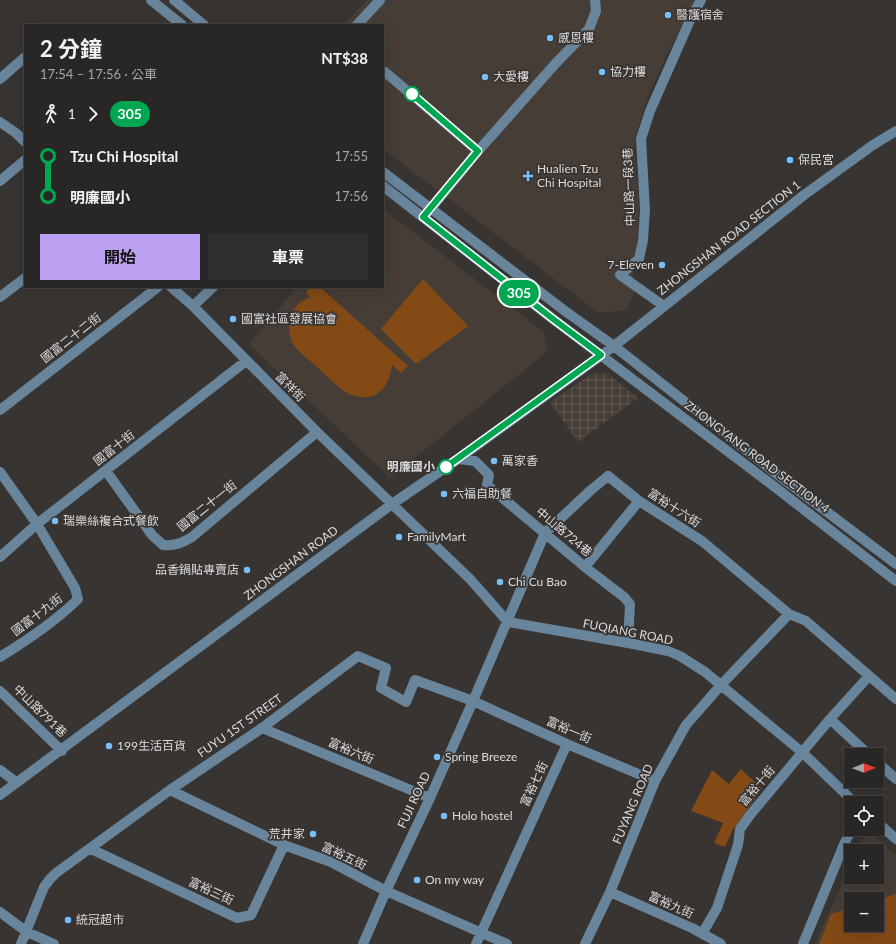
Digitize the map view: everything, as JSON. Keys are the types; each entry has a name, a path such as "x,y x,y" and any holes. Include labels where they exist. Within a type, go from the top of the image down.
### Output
{"street":[{"path":"151,0 181,24"},
{"path":"174,0 203,24"},
{"path":"358,24 380,0"},
{"path":"423,217 478,151 556,63 589,29 596,11 594,0"},
{"name":"中山路一段3巷","path":"664,306 620,274 639,259 643,240 645,210 641,140 650,111 701,0"},
{"path":"0,78 24,58"},
{"path":"385,72 478,151"},
{"path":"0,122 16,133 24,141"},
{"name":"ZHONGSHAN ROAD SECTION 1","path":"601,355 804,195 873,145 896,131"},
{"path":"0,181 24,161"},
{"name":"ZHONGYANG ROAD SECTION 4","path":"384,173 614,346 778,475 896,564"},
{"name":"ZHONGYANG ROAD SECTION 4","path":"384,187 553,319 771,484 896,581"},
{"path":"0,298 24,279"},
{"name":"國富二十二街","path":"0,410 157,288"},
{"name":"富祥街","path":"172,288 193,306 317,432 392,504"},
{"path":"193,306 212,288"},
{"name":"ZHONGSHAN ROAD","path":"0,795 16,782 62,751 392,504 458,459 601,355"},
{"name":"國富十街","path":"0,557 38,524 246,361"},
{"name":"國富二十一街","path":"106,471 152,535 163,545 172,546 182,543 192,536 317,432"},
{"name":"中山路724巷","path":"458,459 475,460 489,475 487,485 585,567 624,597 630,604 628,643"},
{"path":"0,472 38,524"},
{"name":"富裕十六街","path":"508,622 545,533 608,476 639,501 702,541 789,614 806,621 896,699"},
{"path":"585,567 639,501"},
{"path":"392,504 470,579 508,622"},
{"name":"國富十九街","path":"0,657 21,644 78,599 75,588 38,524"},
{"path":"721,685 789,614"},
{"name":"FUQIANG ROAD","path":"508,622 628,643 668,651 680,656 705,672 803,753 848,796"},
{"name":"FUJI ROAD","path":"363,944 508,622"},
{"name":"FUYU 1ST STREET","path":"27,932 44,887 50,879 170,790 262,728 358,656 386,668 382,688 406,702 415,680 473,702"},
{"name":"富裕十街","path":"702,934 717,908 738,845 740,828 830,719 869,676"},
{"name":"FUYANG ROAD","path":"585,944 610,892 655,781 686,725 721,685"},
{"name":"中山路791巷","path":"0,691 62,751"},
{"name":"富裕一街","path":"473,702 655,781"},
{"path":"830,719 862,748"},
{"name":"富裕六街","path":"262,728 430,798"},
{"name":"富裕七街","path":"476,944 567,744"},
{"path":"884,768 896,779"},
{"path":"0,770 16,782"},
{"name":"富裕五街","path":"170,790 284,845 331,862 386,891 507,944"},
{"path":"884,828 896,839"},
{"path":"803,944 848,836"},
{"name":"富裕三街","path":"91,849 237,918 251,915 284,845"},
{"name":"富裕九街","path":"610,892 721,944"},
{"path":"0,912 27,932 54,944"},
{"path":"21,944 27,932"}],"shaded area":[{"name":"Hualien Tzu Chi Hospital","path":"367,0 696,0 667,54 645,104 634,144 639,204 638,232 633,269 636,289 626,310 599,313 384,150 384,24 345,24"},
{"name":"明廉國小","path":"384,210 544,332 547,352 390,478 249,344 296,288 384,288"},
{"path":"423,279 468,326 416,364 381,329"},
{"path":"309,288 321,288 408,366 401,373 392,365 391,372 385,385 377,394 364,397 350,395 344,391 295,347 290,337 289,323 291,316 298,304 311,297 306,293"},
{"path":"607,373 638,398 578,442 550,402 591,374"},
{"path":"741,769 762,789 732,831 725,847 714,843 723,823 691,811 712,770 729,784"},
{"path":"864,836 875,836 884,844 860,844"},
{"path":"884,844 896,855 896,944 815,944 844,879 844,884 884,884"},
{"path":"896,894 896,944 819,944 831,914 844,910 844,932 884,932 884,898"}],"bus line":[{"name":"305","path":"412,94 478,151 455,176 423,217 601,355 446,467"}],"place":[{"name":"醫護宿舍","path":"668,15"},
{"name":"感恩樓","path":"550,38"},
{"name":"協力樓","path":"602,72"},
{"name":"大愛樓","path":"485,77"},
{"name":"保民宮","path":"790,160"},
{"name":"Hualien Tzu Chi Hospital","path":"528,176"},
{"name":"7-Eleven","path":"662,265"},
{"name":"國富社區發展協會","path":"233,319"},
{"name":"萬家香","path":"494,461"},
{"name":"明廉國小","path":"446,467"},
{"name":"六福自助餐","path":"444,494"},
{"name":"瑞樂絲複合式餐飲","path":"55,521"},
{"name":"FamilyMart","path":"399,537"},
{"name":"品香鍋貼專賣店","path":"247,570"},
{"name":"Chi Cu Bao","path":"500,582"},
{"name":"199生活百貨","path":"109,746"},
{"name":"Spring Breeze","path":"437,757"},
{"name":"Holo hostel","path":"444,816"},
{"name":"荒井家","path":"313,834"},
{"name":"On my way","path":"417,880"},
{"name":"統冠超市","path":"68,920"}]}
